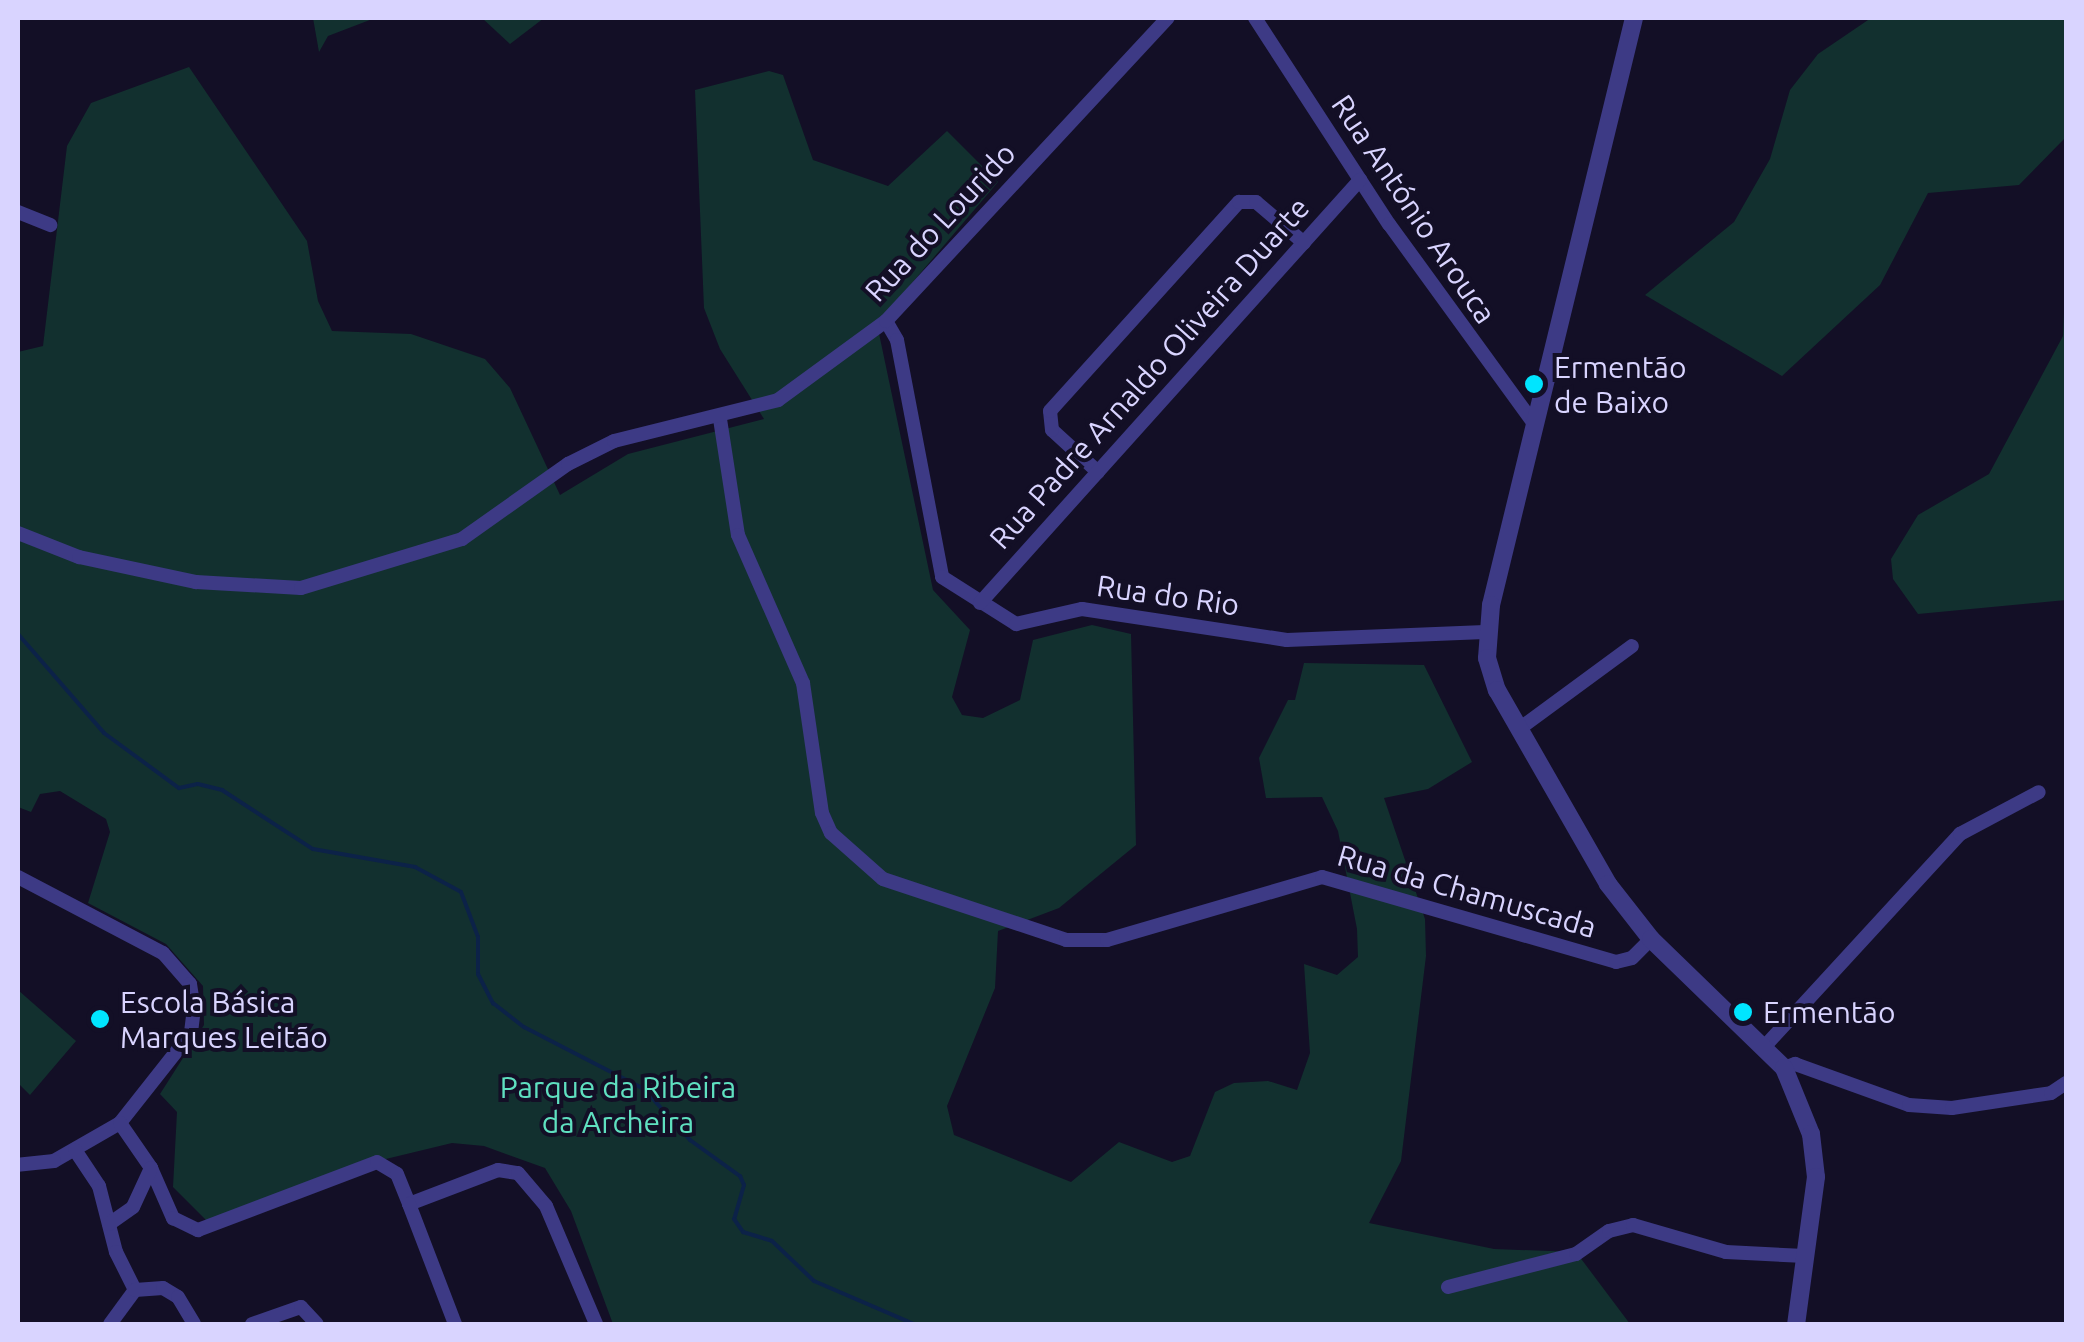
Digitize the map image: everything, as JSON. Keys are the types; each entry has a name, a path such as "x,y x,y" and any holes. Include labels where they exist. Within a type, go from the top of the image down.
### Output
{"street":[{"name":"Rua do Lourido","path":"18,533 79,557 196,582 300,588 462,539 568,464 614,442 720,418 802,387 886,320 1168,18"},
{"name":"Rua António Arouca","path":"1254,18 1360,180 1535,425"},
{"path":"1634,18 1485,632 1497,690 1608,884 1651,938 1766,1045 1784,1068 1811,1134 1814,1162 1796,1324"},
{"name":"Rua Padre Arnaldo Oliveira Duarte","path":"980,603 1360,180"},
{"path":"1098,472 1052,430 1050,411 1239,202 1256,202 1304,244"},
{"path":"18,212 51,225"},
{"name":"Rua do Rio","path":"886,320 897,340 942,577 1016,624 1082,609 1287,640 1485,632"},
{"name":"Rua da Chamuscada","path":"720,418 738,535 803,683 822,812 831,833 883,879 1066,940 1107,940 1232,908 1322,877 1616,962 1632,958 1651,938"},
{"path":"1519,729 1632,646"},
{"path":"1766,1045 1960,834 2038,792"},
{"path":"18,877 163,953 190,984 190,1033 120,1123 75,1150 21,1168"},
{"path":"1784,1068 1795,1064 1885,1099 1923,1106 1990,1104 2051,1093 2066,1083"},
{"path":"120,1123 151,1168 172,1218 198,1230 376,1162 396,1174 449,1323"},
{"path":"75,1150 99,1186 135,1290"},
{"path":"109,1224 133,1208 151,1168"},
{"path":"409,1204 498,1170 518,1173 546,1206 596,1324"},
{"path":"1448,1286 1576,1254 1610,1231 1633,1226 1726,1252 1805,1256"},
{"path":"110,1324 135,1290 162,1288 178,1297 194,1324"},
{"path":"252,1324 301,1308 318,1324"}],"green space":[{"path":"313,18 375,18 328,36 319,52"},
{"path":"482,18 544,18 510,44"},
{"path":"1871,18 2066,18 2066,137 2019,185 1928,193 1880,285 1782,376 1645,295 1734,222 1770,159 1790,90 1818,54"},
{"name":"Parque da Ribeira da Archeira","path":"189,67 307,241 318,301 332,331 411,334 485,359 510,388 560,495 628,454 764,419 720,349 704,308 695,90 769,71 783,75 813,160 888,186 947,131 998,182 877,324 933,590 970,630 952,697 962,715 983,718 1020,700 1033,640 1092,625 1131,634 1136,845 1059,908 998,931 995,988 947,1106 954,1135 1071,1182 1119,1142 1172,1162 1190,1156 1215,1092 1234,1083 1268,1081 1297,1090 1310,1053 1304,964 1337,975 1358,957 1357,929 1338,831 1322,797 1266,798 1259,758 1288,700 1295,700 1304,663 1424,665 1472,762 1428,789 1384,798 1425,919 1426,956 1401,1161 1369,1223 1494,1249 1576,1252 1630,1324 613,1324 571,1211 545,1168 484,1146 452,1143 361,1165 210,1224 173,1187 177,1112 160,1094 204,1025 203,986 166,944 88,903 110,832 106,819 60,791 40,794 31,812 18,807 18,352 43,346 67,146 91,103"},
{"path":"2066,265 2066,600 1918,614 1893,579 1891,559 1918,515 1989,474 2063,336"},
{"path":"18,990 76,1041 30,1095 18,1083"}],"waterway":[{"path":"18,634 104,733 179,788 198,784 222,790 313,849 415,867 461,892 478,937 478,974 493,1003 524,1027 644,1089 690,1140 740,1176 744,1185 734,1219 743,1232 772,1241 814,1281 914,1324"}],"place":[{"name":"Ermentão de Baixo","path":"1534,384"},
{"name":"Ermentão","path":"1743,1012"},
{"name":"Escola Básica Marques Leitão","path":"100,1019"}]}
